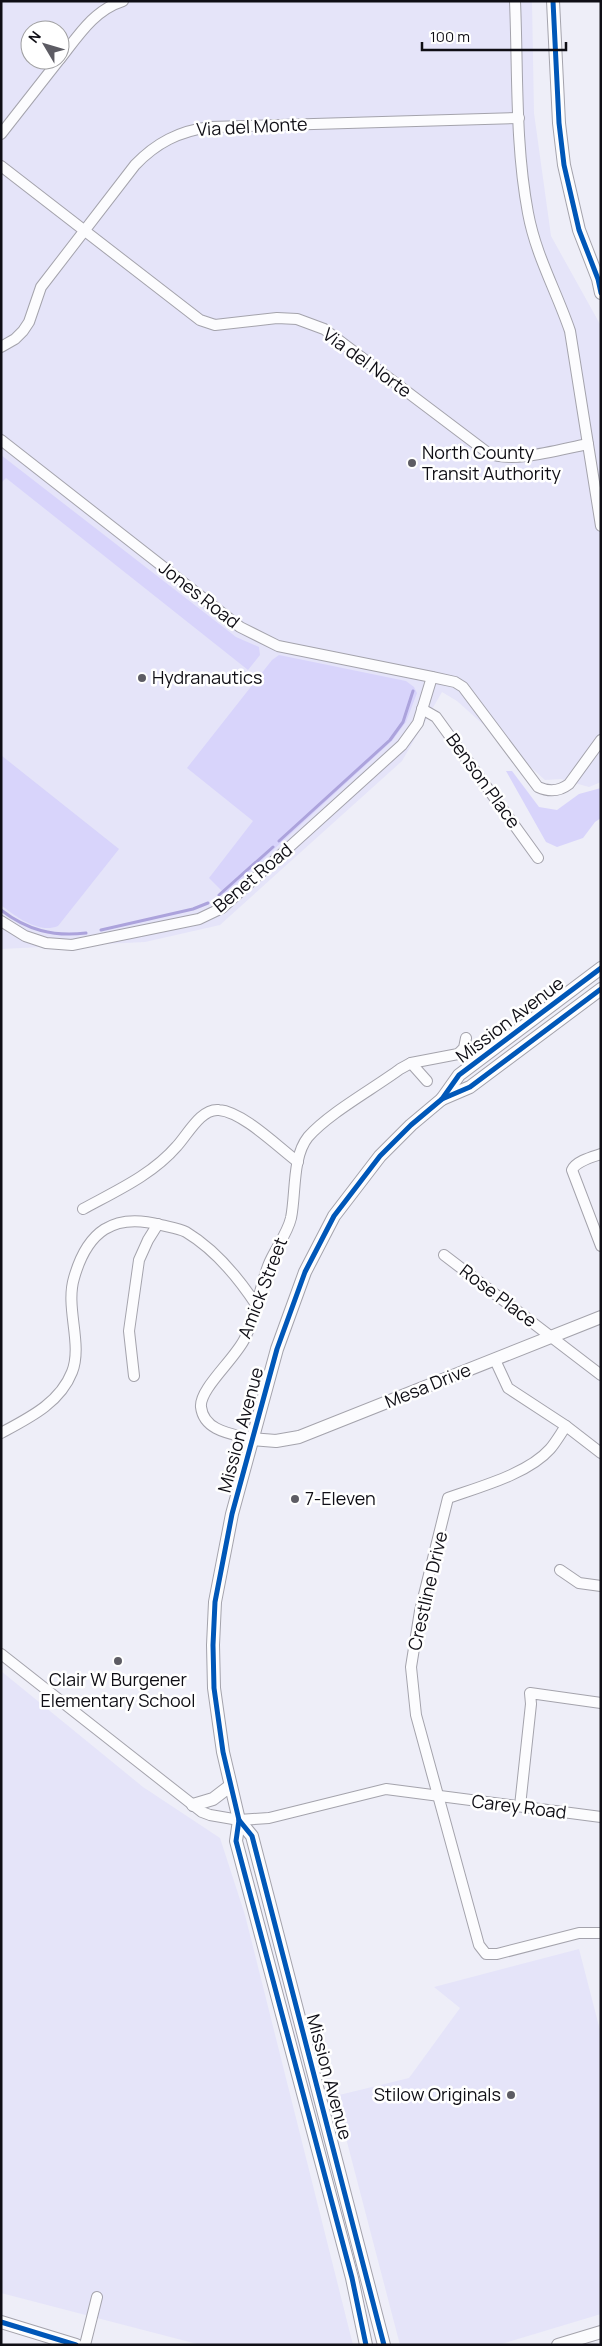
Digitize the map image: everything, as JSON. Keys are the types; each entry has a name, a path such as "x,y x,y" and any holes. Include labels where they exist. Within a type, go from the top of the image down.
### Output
{"main road":[{"path":"552,1 559,123 564,165 579,230 600,279 601,293"},
{"name":"Mission Avenue","path":"384,2345 252,1838 239,1820 230,1786 216,1708 213,1668 213,1624 222,1560 252,1438 290,1309 323,1235 348,1196 380,1156 411,1125 442,1099 459,1075 601,968"},
{"name":"Mission Avenue","path":"442,1099 470,1087 601,989"},
{"name":"Mesa Drive","path":"252,1438 276,1441 299,1438 601,1317"},
{"path":"193,1805 213,1799 230,1786"},
{"name":"Mission Avenue","path":"239,1820 236,1841 352,2278 366,2345"},
{"path":"1,2322 76,2345"},
{"path":"558,2345 601,2332"}],"street":[{"path":"70,46 87,24 103,10 123,1"},
{"path":"515,1 520,153 528,214 547,278 563,309 570,330 601,526"},
{"path":"1,134 51,70"},
{"name":"Via del Monte","path":"1,347 23,332 29,322 41,287 134,165 146,153 166,139 189,130 210,127 519,118"},
{"name":"Via del Norte","path":"1,166 200,320 215,325 277,318 297,319 324,329 488,453 496,456 514,457 588,444"},
{"name":"Jones Road","path":"1,440 240,627 278,646 432,677 455,682 463,686 538,787 546,790 563,788 569,784 601,740"},
{"name":"Benet Road","path":"1,921 32,938 46,943 72,945 199,919 222,908 402,745 418,722 432,677"},
{"name":"Benson Place","path":"422,709 436,717 538,858"},
{"name":"Amick Street","path":"252,1438 215,1429 207,1421 201,1405 204,1392 232,1359 245,1338 257,1306 268,1266 291,1220 298,1162 308,1138 332,1117 411,1063 458,1054 464,1048 466,1038"},
{"path":"411,1063 427,1081"},
{"path":"83,1209 134,1182 163,1160 205,1113 218,1109 237,1116 298,1162"},
{"path":"601,1154 580,1162 573,1166 572,1170 601,1246"},
{"path":"1,1433 29,1418 56,1398 72,1371 74,1330 71,1308 74,1279 86,1247 98,1234 117,1222 140,1219 184,1231 235,1273 257,1306"},
{"path":"134,1376 129,1331 139,1260 158,1224"},
{"name":"Rose Place","path":"444,1255 601,1375"},
{"path":"495,1360 508,1388 566,1426 601,1453"},
{"name":"Crestline Drive","path":"566,1426 550,1449 522,1470 448,1498 420,1611 411,1667 416,1715 479,1945 486,1954 497,1954 579,1933 601,1932"},
{"path":"560,1570 579,1583 601,1586"},
{"name":"Carey Road","path":"1,1654 193,1805 210,1815 239,1820 269,1818 386,1789 601,1818"},
{"path":"520,1806 531,1704 530,1693 601,1703"},
{"path":"85,2345 97,2297"}],"shaded area":[{"path":"1,1 532,1 534,113 551,236 601,326 601,782 589,787 561,779 545,780 457,701 442,692 402,761 220,925 145,942 1,949"},
{"path":"1,455 236,637 259,647 260,655 248,670 6,478 1,483"},
{"path":"279,655 406,681 414,687 417,693 406,722 392,741 225,894 209,878 253,821 187,768 272,660"},
{"path":"2,756 119,849 58,926 43,928 36,926 21,919 1,905"},
{"path":"506,771 512,771 539,807 557,810 579,794 601,788 601,818 595,822 583,838 557,847 546,842"},
{"path":"1,1671 143,1787 220,1838 245,1915 353,2345 201,2345 1,2293"},
{"path":"579,1949 601,2034 601,2314 498,2345 400,2345 335,2096 409,2078 460,2008 434,1987"}],"waterway":[{"path":"279,841 390,740 403,722 413,691"},
{"path":"219,895 273,847"},
{"path":"101,930 193,909 208,903"},
{"path":"1,910 21,923 51,933 86,933"}],"cycle path":[{"path":"553,1 559,123 564,165 579,230 598,279 601,293"},
{"path":"366,2345 352,2278 236,1841 239,1820 223,1752 214,1688 215,1602 232,1514 277,1349 305,1272 334,1216 380,1156 411,1125 442,1099 459,1075 601,968"},
{"path":"442,1099 470,1087 601,989"},
{"path":"239,1820 252,1836 384,2345"},
{"path":"1,2322 76,2345"}],"place":[{"name":"North County Transit Authority","path":"412,463"},
{"name":"Hydranautics","path":"142,678"},
{"name":"7-Eleven","path":"295,1499"},
{"name":"Clair W Burgener Elementary School","path":"118,1661"},
{"name":"Stilow Originals","path":"511,2095"}]}
